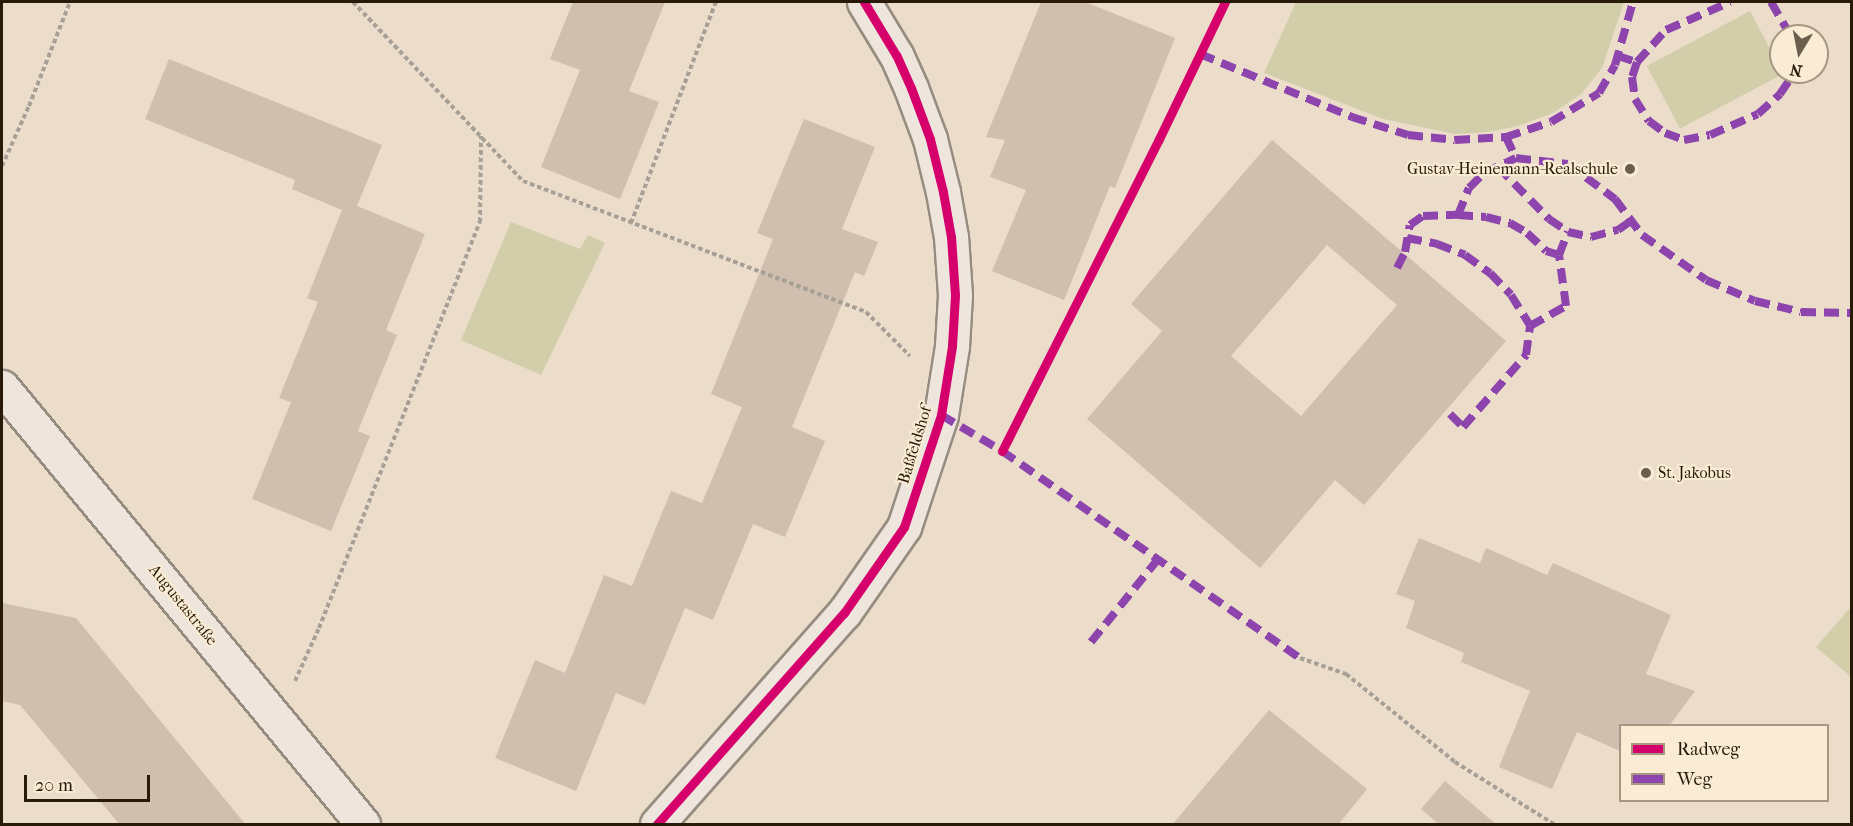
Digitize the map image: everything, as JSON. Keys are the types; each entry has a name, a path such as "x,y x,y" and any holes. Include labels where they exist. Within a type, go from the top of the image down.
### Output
{"street":[{"name":"Baßfeldshof","path":"657,825 844,613 904,527 946,392 955,295 951,237 943,192 930,139 911,88 896,55 864,2"},
{"name":"Augustastraße","path":"2,387 363,825"}],"path":[{"path":"2,166 29,106 70,2"},
{"path":"352,2 523,181 866,312 946,392"},
{"path":"632,223 716,2"},
{"path":"278,720 319,628 480,222 481,135"},
{"path":"1300,658 1346,674 1455,762 1554,825"}],"shaded area":[{"path":"1296,2 1624,2 1602,68 1581,94 1553,113 1518,126 1489,132 1455,134 1383,119 1264,73"},
{"path":"1750,11 1769,47 1769,81 1680,129 1647,66"},
{"path":"511,222 580,249 588,235 605,243 541,375 461,340"},
{"path":"1851,607 1851,677 1816,647"}],"building":[{"path":"573,2 665,2 629,91 659,102 620,199 541,167 580,70 550,59"},
{"path":"1041,2 1085,2 1175,38 1115,188 1110,186 1064,300 992,271 1026,190 990,177 1005,140 986,137"},
{"path":"169,59 382,145 357,206 425,234 386,330 397,335 358,431 370,436 331,531 252,499 291,402 279,398 318,302 307,298 342,210 292,189 295,180 145,119"},
{"path":"804,119 875,147 842,229 878,242 864,276 855,272 792,427 825,441 785,537 753,524 713,620 685,608 645,705 616,693 576,791 495,758 535,660 565,673 604,575 632,586 671,491 702,503 742,407 711,394 773,239 757,233"},
{"path":"1272,140 1506,341 1364,505 1335,480 1260,568 1087,419 1162,331 1131,304","holes":["1327,245 1397,305 1301,416 1231,356"]},
{"path":"1419,538 1480,563 1486,548 1547,575 1553,563 1671,615 1646,674 1695,691 1670,724 1619,724 1619,751 1577,732 1552,789 1499,767 1530,691 1461,662 1464,653 1406,628 1415,601 1396,594"},
{"path":"2,603 76,618 246,825 120,825 20,705 2,701"},
{"path":"1269,710 1367,789 1338,825 1172,825"},
{"path":"1445,781 1497,825 1440,825 1421,809"}],"marked path":[{"path":"1200,54 1352,117 1408,135 1455,140 1506,137 1551,122 1599,93 1615,65 1633,2"},
{"path":"1618,56 1637,62 1666,30 1730,2"},
{"path":"1771,2 1784,24"},
{"path":"1637,62 1632,77 1635,99 1649,121 1665,133 1684,140 1710,135 1758,114 1780,94 1787,84"},
{"path":"1506,137 1516,158 1568,164 1615,199 1642,235 1706,280 1755,301 1801,312 1852,313"},
{"path":"1397,268 1405,252 1410,225 1423,216 1458,215 1469,188 1484,173 1516,158"},
{"path":"1498,167 1549,219 1568,232 1591,237 1618,230 1631,221"},
{"path":"1458,215 1486,217 1510,223 1527,233 1546,251 1559,255 1568,232"},
{"path":"1407,238 1437,244 1465,255 1490,273 1511,295 1530,326"},
{"path":"1450,414 1463,427 1526,355 1530,326 1566,306 1559,255"},
{"path":"941,415 1002,451 1300,658"},
{"path":"1091,642 1159,558"}],"cycle path":[{"path":"657,824 844,613 904,527 941,415 952,346 955,295 951,237 943,192 930,139 911,88 896,55 864,2"},
{"path":"1002,451 1159,139 1225,2"}],"place":[{"name":"Gustav-Heinemann-Realschule","path":"1630,169"},
{"name":"St. Jakobus","path":"1646,473"}]}
